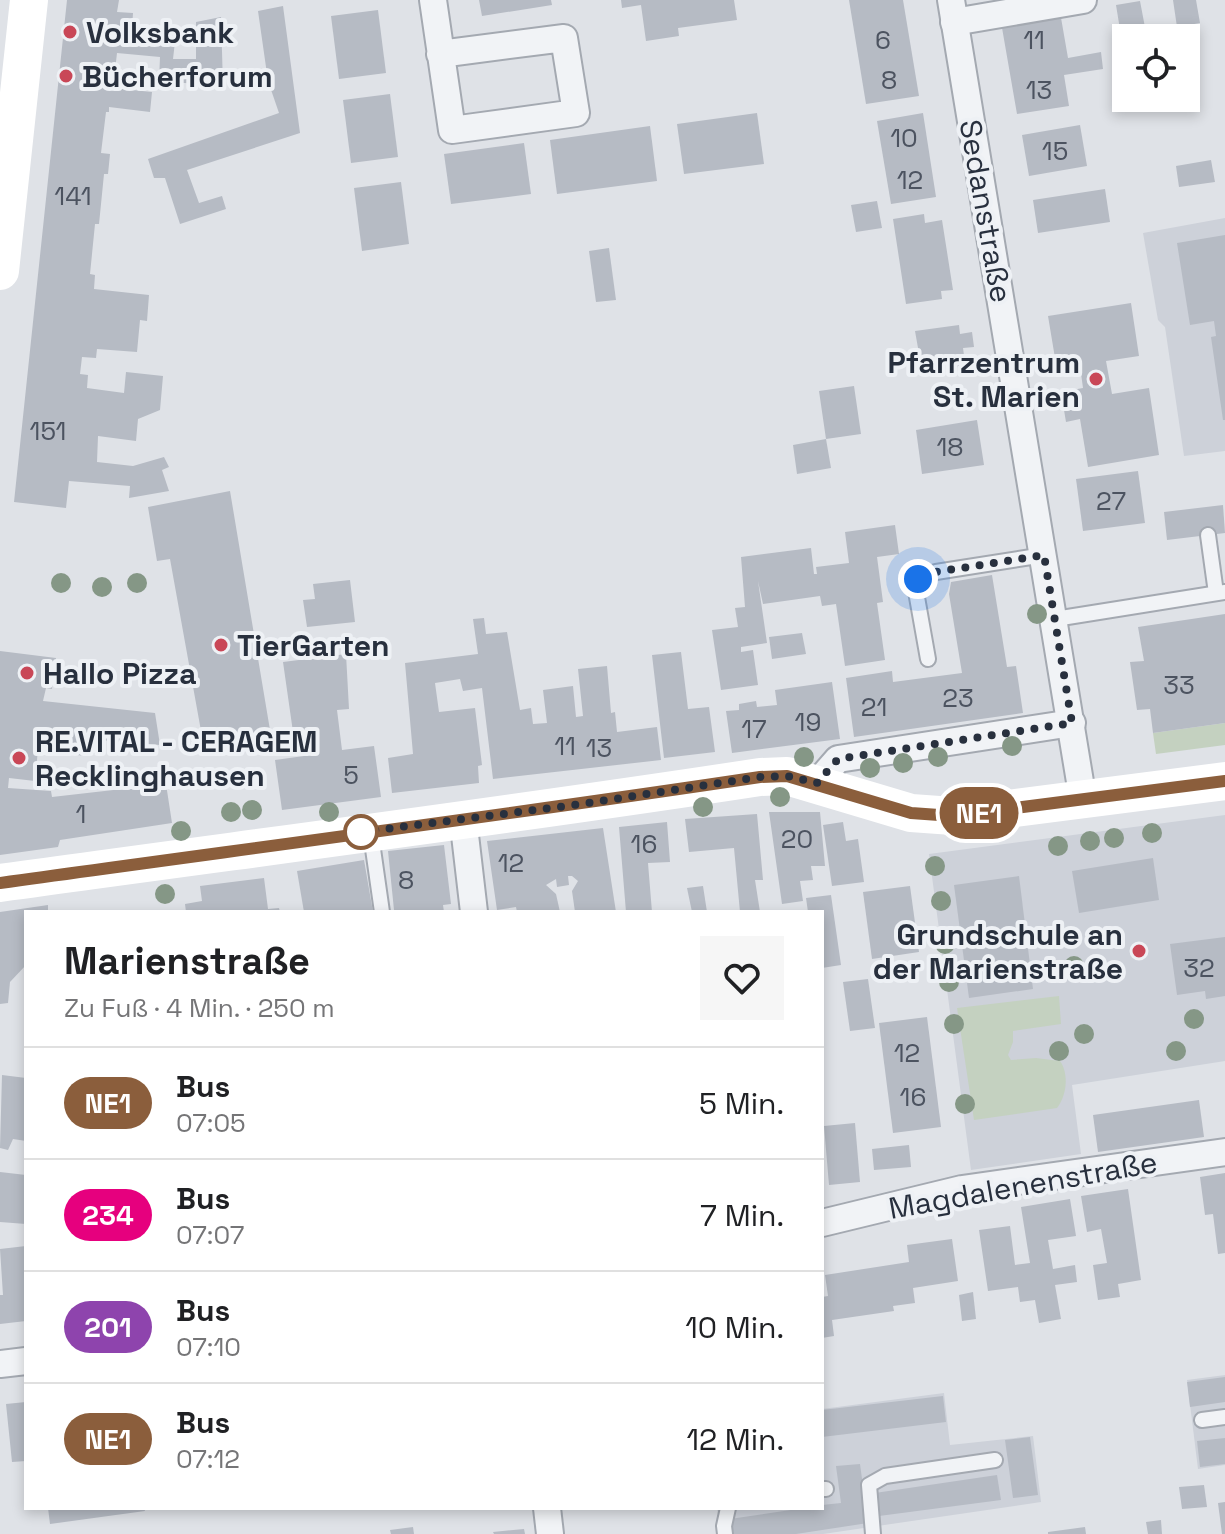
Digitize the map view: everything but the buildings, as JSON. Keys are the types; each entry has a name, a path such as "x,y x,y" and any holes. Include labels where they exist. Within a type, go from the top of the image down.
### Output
{"street":[{"path":"1,257 29,0"},
{"path":"433,0 440,54 452,130 576,113 564,38 440,54"},
{"path":"952,11 1083,0"},
{"name":"Sedanstraße","path":"952,11 1083,800"},
{"path":"817,783 838,759 1072,723"},
{"path":"0,883 760,777 787,776 911,813 953,816 1225,781"},
{"path":"463,818 474,910"},
{"name":"Magdalenenstraße","path":"824,1223 962,1189 1225,1152"},
{"path":"0,1364 24,1361"},
{"path":"547,1510 550,1534"}],"lane":[{"path":"1055,619 1220,593 1208,535"},
{"path":"928,659 915,586 918,579 936,572 1044,555"},
{"path":"370,831 382,910"},
{"path":"1202,1420 1225,1417"},
{"path":"873,1534 869,1485 885,1476 995,1460"},
{"path":"725,1534 728,1510"}],"shaded area":[{"path":"1225,218 1225,451 1184,456 1165,327 1158,320 1143,233"},
{"path":"1225,815 1225,1061 1072,1085 1081,1154 971,1170 929,854"},
{"path":"1225,1375 1225,1465 1198,1469 1187,1380"},
{"path":"944,1393 950,1445 1033,1436 1041,1502 823,1534 721,1534 717,1510 824,1510 824,1409"}],"green space":[{"path":"1225,723 1225,745 1156,754 1153,733"},
{"path":"1059,996 1061,1024 1013,1031 1008,1055 1011,1060 1036,1058 1060,1061 1066,1084 1057,1108 974,1120 957,1008"}],"bus line":[{"name":"NE1","path":"0,883 760,777 787,776 911,813 953,816 1225,781"}],"place":[{"name":"Volksbank","path":"70,32"},
{"name":"Bücherforum","path":"66,76"},
{"name":"Pfarrzentrum St. Marien","path":"1096,379"},
{"name":"TierGarten","path":"221,645"},
{"name":"Hallo Pizza","path":"27,673"},
{"name":"RE.VITAL - CERAGEM Recklinghausen","path":"19,758"},
{"name":"Grundschule an der Marienstraße","path":"1139,951"}],"route":[{"path":"361,832 760,777 787,776 817,783 838,759 1072,723 1044,555 936,572 918,579"}]}
